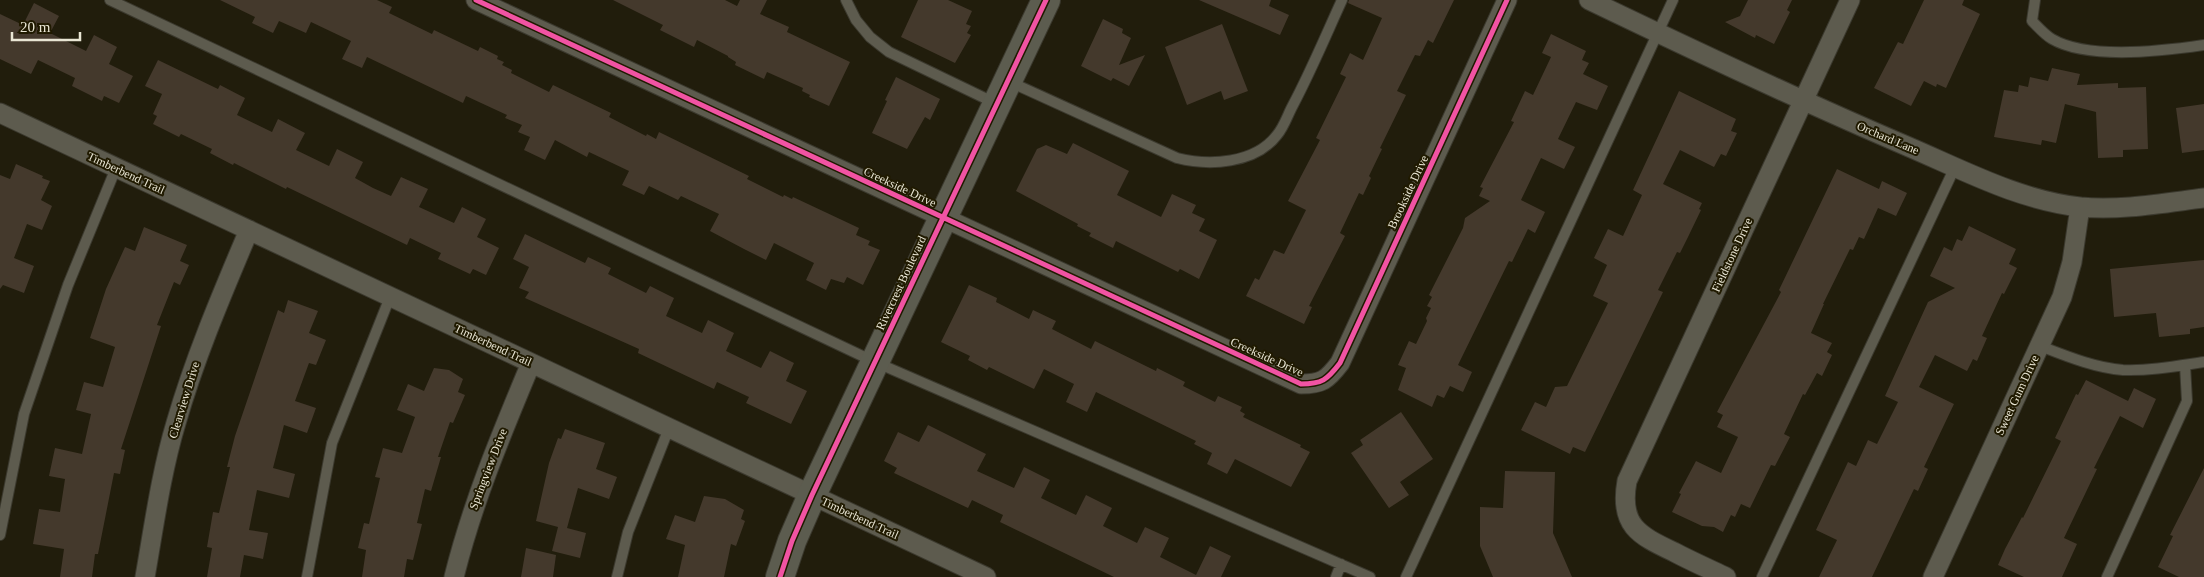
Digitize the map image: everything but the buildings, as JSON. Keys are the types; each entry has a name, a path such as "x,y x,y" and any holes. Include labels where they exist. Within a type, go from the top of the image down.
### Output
{"street":[{"name":"Creekside Drive","path":"476,0 1291,381 1301,384 1317,384"},
{"name":"Rivercrest Boulevard","path":"780,577 792,541 812,495 1046,0"},
{"name":"Brookside Drive","path":"1317,384 1330,377 1340,363 1507,0"},
{"name":"Orchard Lane","path":"1589,0 1803,102 2003,189 2080,207 2112,208 2204,198"},
{"name":"Fieldstone Drive","path":"1726,577 1645,539 1633,527 1626,513 1624,497 1627,481 1850,0"},
{"name":"Timberbend Trail","path":"0,114 982,576"},
{"name":"Sweet Gum Drive","path":"1933,577 2062,297 2072,262 2080,207"},
{"name":"Clearview Drive","path":"145,577 154,522 175,424 207,328 249,230"},
{"name":"Springview Drive","path":"454,577 479,488 531,363"}],"lane":[{"path":"110,0 875,362 1370,577"},
{"path":"846,0 861,26 870,37 888,52 1002,92 1177,158 1215,162 1239,158 1255,152 1277,136 1302,88 1342,0"},
{"path":"1406,577 1673,0"},
{"path":"2035,0 2032,22 2052,39 2072,48 2105,52 2204,45"},
{"path":"1762,577 1955,167"},
{"path":"0,535 24,414 68,285 116,168"},
{"path":"307,577 332,443 390,297"},
{"path":"2040,346 2075,360 2121,370 2157,369 2204,362"},
{"path":"2107,577 2187,401 2185,365"},
{"path":"617,577 628,532 669,428"},
{"path":"1336,577 1341,564"}],"cycle path":[{"path":"476,0 1301,384 1324,380 1340,363 1507,0"},
{"path":"780,577 792,541 812,495 1046,0"}]}
